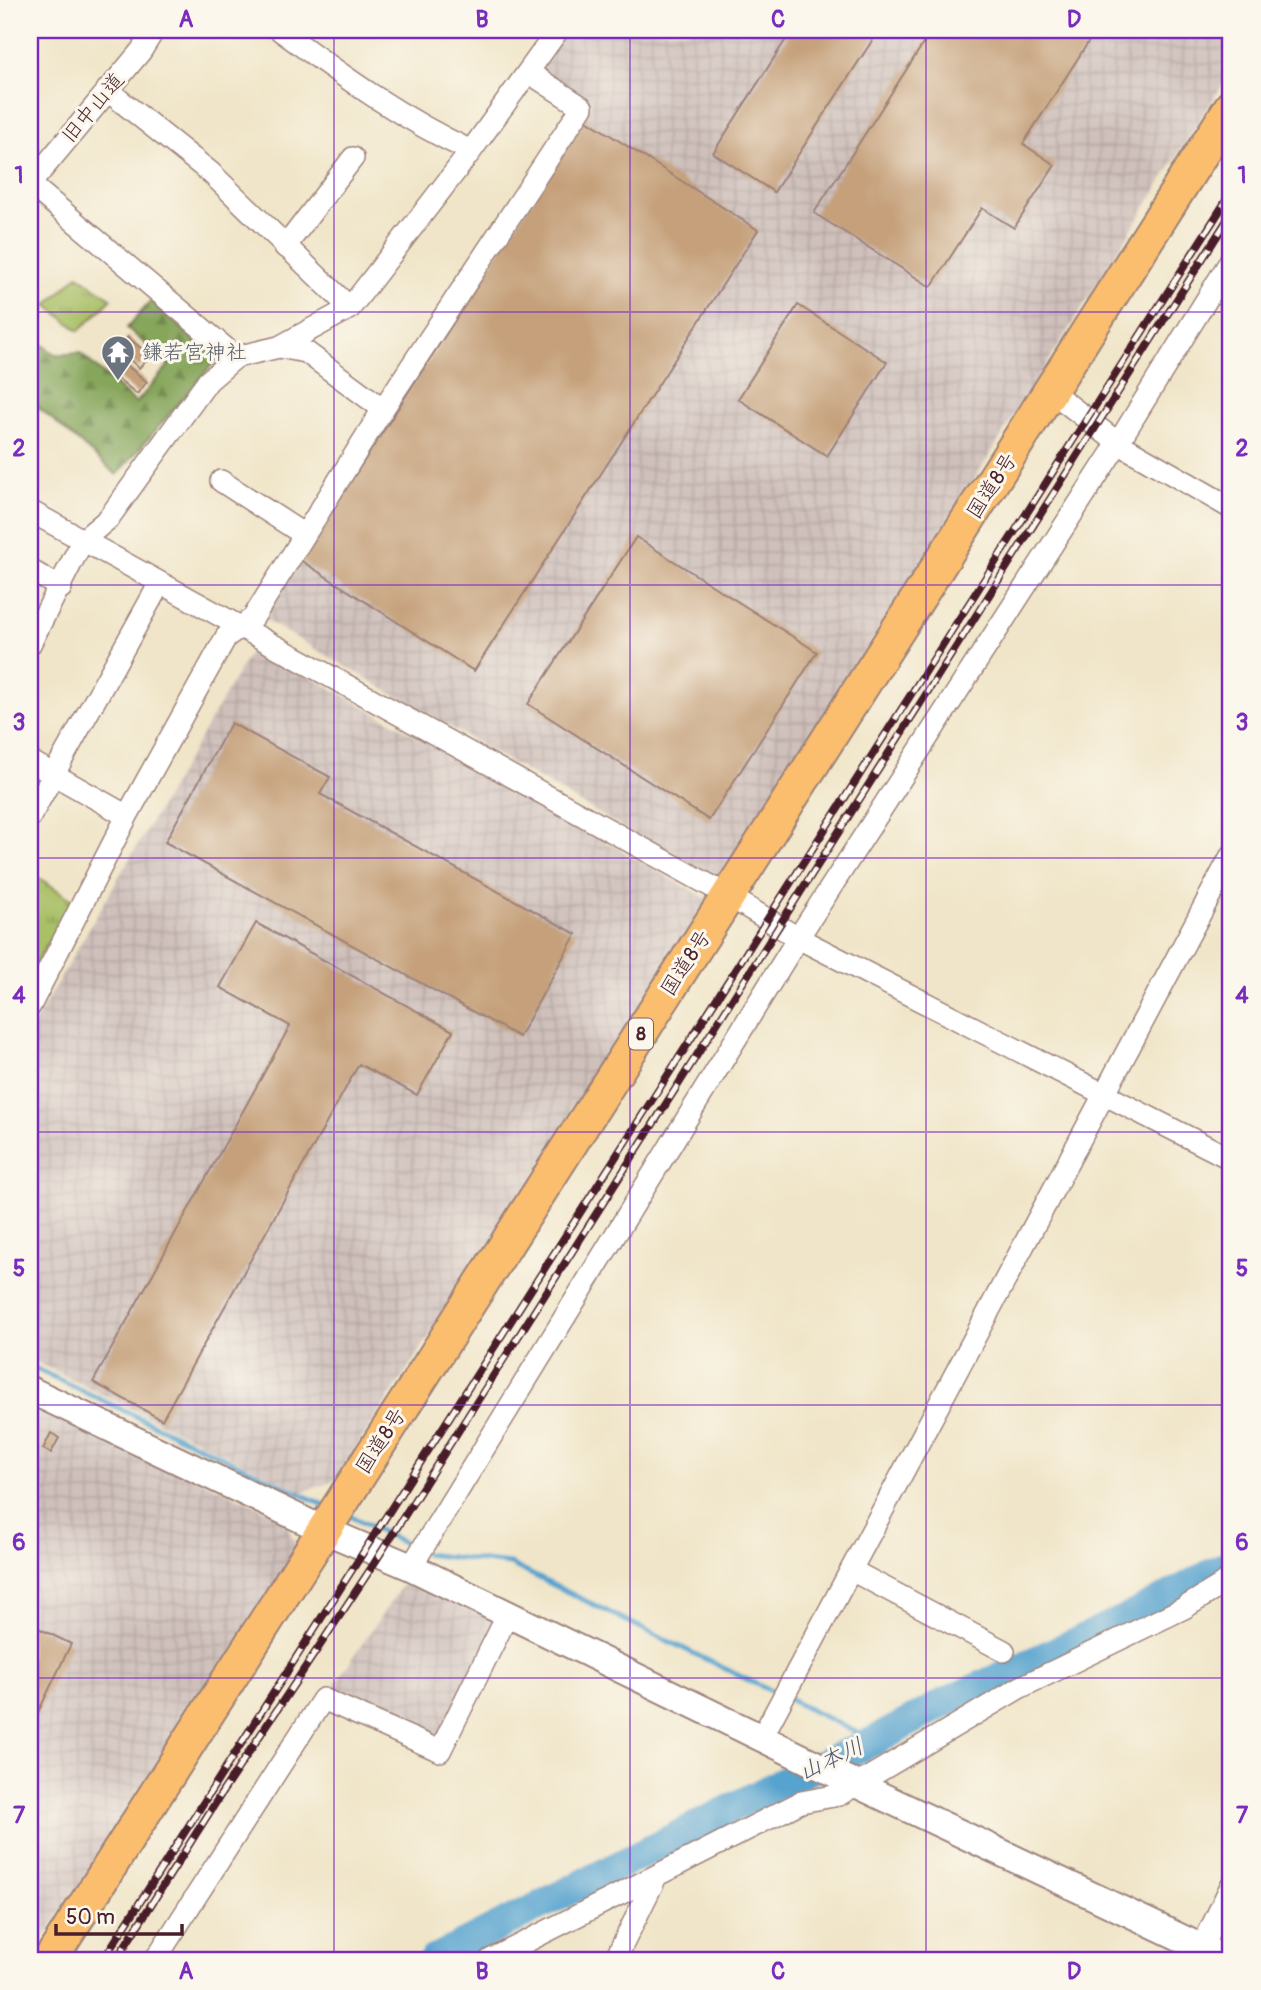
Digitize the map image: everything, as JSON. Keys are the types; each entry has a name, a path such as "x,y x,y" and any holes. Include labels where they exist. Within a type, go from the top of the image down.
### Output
{"highway":[{"name":"国道8号","path":"50,1960 1052,392 1231,107"}],"street":[{"name":"旧中山道","path":"30,184 154,30"},
{"path":"280,30 343,77 396,111 428,131 471,150"},
{"path":"30,644 61,588 83,540 107,519 208,381 236,357 279,347 350,308 471,150 558,30"},
{"path":"30,1006 127,816 226,637 253,618 383,409 582,107 528,72"},
{"path":"107,90 211,173 350,308"},
{"path":"285,247 353,158"},
{"path":"30,184 236,357"},
{"path":"411,1567 798,939 1118,443 1231,260"},
{"path":"279,347 306,352 383,409"},
{"path":"1052,392 1118,443 1231,508"},
{"path":"220,481 303,534"},
{"path":"30,511 729,896 798,939 1231,1159"},
{"path":"30,570 61,588"},
{"path":"30,817 160,583"},
{"path":"30,761 127,816"},
{"path":"762,1737 1231,856"},
{"path":"30,1390 324,1530 411,1567 762,1737 1199,1954 1228,1960"},
{"path":"851,1570 1004,1651"},
{"path":"491,1960 655,1879 801,1802 839,1795 849,1781 1020,1688 1184,1608 1231,1579"},
{"path":"155,1960 323,1699 440,1751 508,1614"},
{"path":"615,1960 655,1879"},
{"path":"1199,1954 1231,1886"}],"shaded area":[{"path":"566,30 1231,30 1231,71 720,884 264,619 591,105 538,67"},
{"path":"254,645 715,903 334,1481 302,1492 30,1359 30,1030"},
{"path":"30,1402 283,1518 300,1554 30,1960"},
{"path":"408,1576 499,1619 437,1742 329,1693"}],"green space":[{"path":"78,275 112,299 79,331 47,305"},
{"path":"151,301 217,359 117,475 30,400 30,334 55,355 80,353 136,403 169,365 127,328"},
{"path":"30,872 74,901 30,972"}],"building":[{"path":"792,30 879,30 774,192 713,153"},
{"path":"932,30 1096,30 1023,144 1055,165 1014,228 982,208 931,287 814,213"},
{"path":"585,119 758,230 474,671 300,560"},
{"path":"798,305 887,362 827,456 738,399"},
{"path":"128,337 150,356 139,368 118,349"},
{"path":"125,364 147,382 137,394 115,376"},
{"path":"636,537 817,652 709,820 528,704"},
{"path":"231,723 330,777 320,794 576,934 519,1037 165,842"},
{"path":"256,923 453,1031 417,1095 359,1064 162,1420 93,1382 290,1026 220,987"},
{"path":"51,1433 59,1438 51,1453 43,1449"},
{"path":"30,1624 71,1644 30,1729"}],"waterway":[{"path":"30,1366 328,1507"},
{"path":"346,1514 416,1549"},
{"path":"425,1554 510,1564 779,1695"},
{"name":"山本川","path":"433,1960 781,1783 874,1741 948,1701 1130,1617 1231,1563"},
{"path":"788,1699 874,1741"}],"railway":[{"path":"103,1960 1231,193"},
{"path":"116,1960 223,1791 370,1570 1231,214"}],"place":[{"name":"鎌若宮神社","path":"118,382"}]}
